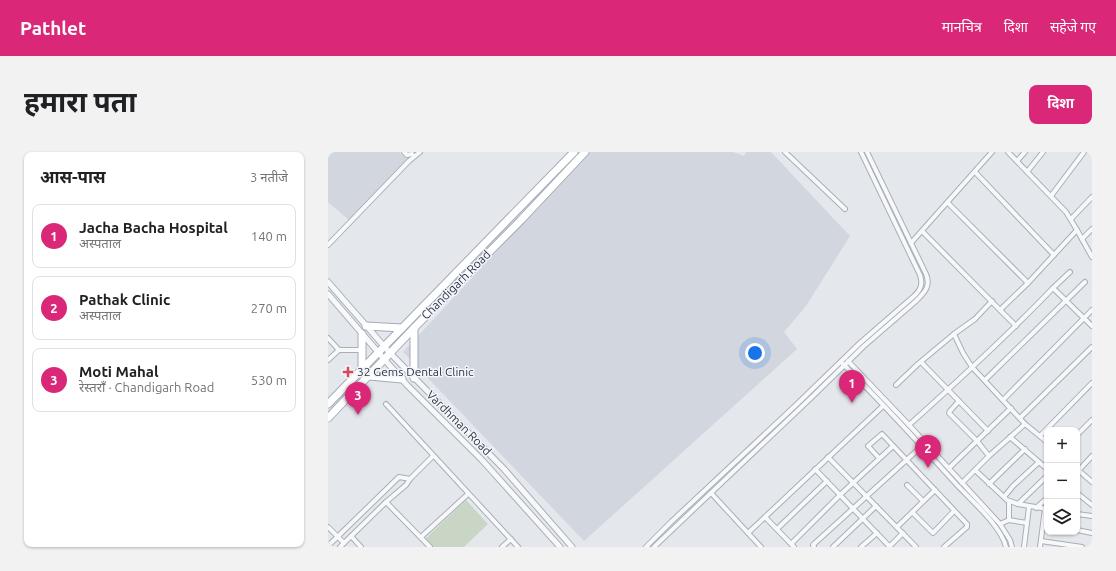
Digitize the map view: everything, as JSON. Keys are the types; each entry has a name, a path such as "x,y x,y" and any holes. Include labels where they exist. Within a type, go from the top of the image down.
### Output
{"main road":[{"name":"Chandigarh Road","path":"328,404 574,152"},
{"name":"Chandigarh Road","path":"328,418 414,328 521,220 585,152"},
{"path":"366,326 402,328"},
{"path":"414,328 414,378"},
{"path":"362,334 362,368"},
{"path":"369,376 402,379"}],"street":[{"path":"404,152 407,155 420,152"},
{"path":"785,152 845,209"},
{"path":"646,547 860,343 917,294 922,285 922,280 918,269 861,152"},
{"path":"654,547 845,366 864,346 922,296 928,287 928,279 867,152"},
{"path":"911,243 992,152"},
{"path":"1008,152 1066,212 1092,257"},
{"path":"1017,161 1025,152"},
{"path":"1027,172 1043,152"},
{"path":"1051,196 1084,152"},
{"path":"328,245 413,154"},
{"path":"974,172 1054,255"},
{"path":"1071,219 1092,197"},
{"path":"948,203 1028,283"},
{"path":"1082,239 1092,229"},
{"path":"1000,310 1028,283 1077,230"},
{"path":"922,231 1016,326"},
{"path":"909,425 1016,326 1070,272"},
{"name":"Vardhman Road","path":"328,282 390,353 493,458 572,547"},
{"path":"985,380 1085,282"},
{"path":"1053,288 1092,326"},
{"name":"Vardhman Road","path":"328,294 402,379 482,460 560,547"},
{"path":"896,385 954,334 975,319 992,301"},
{"path":"1003,400 1092,310"},
{"path":"954,334 962,353 972,367 1025,424 1044,439"},
{"path":"328,338 339,350"},
{"path":"1020,418 1092,347"},
{"path":"328,360 339,350 362,350"},
{"path":"845,358 909,425 924,445 992,522 1004,540 1006,547"},
{"path":"841,362 883,406 962,482 1000,524 1010,540 1012,547"},
{"path":"921,362 988,431"},
{"path":"1040,436 1092,383"},
{"path":"959,401 949,413 977,441 989,456"},
{"path":"386,404 518,547"},
{"path":"748,533 883,406"},
{"path":"948,468 1011,408"},
{"path":"1080,432 1092,420"},
{"path":"962,482 1025,424"},
{"path":"880,458 868,446 880,434 883,434 968,526 944,547"},
{"path":"1010,437 1044,466"},
{"path":"814,547 813,545 852,508 924,445"},
{"path":"765,517 793,545 840,495 894,446"},
{"path":"989,484 1025,449"},
{"path":"340,547 386,502 406,485 433,456"},
{"path":"1080,467 1092,456"},
{"path":"828,457 916,547"},
{"path":"1004,497 1013,486 1039,462"},
{"path":"815,469 889,547 903,534"},
{"path":"975,470 1009,501 1029,507 1044,509"},
{"path":"1080,471 1092,482"},
{"path":"328,546 399,476 410,479"},
{"path":"1018,504 1044,479"},
{"path":"777,529 827,482"},
{"path":"908,485 923,501"},
{"path":"897,527 935,490"},
{"path":"711,493 761,547"},
{"path":"421,537 468,494"},
{"path":"1080,495 1092,505"},
{"path":"1036,508 1046,499"},
{"path":"1009,501 1009,520"},
{"path":"386,502 430,547"},
{"path":"833,547 876,506"},
{"path":"1024,547 1029,507"},
{"path":"912,512 933,533 954,511"},
{"path":"1080,514 1092,516"},
{"path":"1000,524 1009,520 1027,523"},
{"path":"328,527 344,543"},
{"path":"1040,547 1044,530"},
{"path":"1080,530 1092,532"},
{"path":"861,547 877,533"},
{"path":"351,536 361,547"},
{"path":"502,547 511,540"},
{"path":"1041,540 1082,547"}],"shaded area":[{"path":"328,152 399,152 407,159 350,221 328,202"},
{"path":"589,152 733,152 744,156 746,152 771,152 850,236 806,306 784,332 797,349 584,541 403,352"}],"green space":[{"path":"466,500 488,524 464,547 431,547 424,540"}],"place":[{"name":"32 Gems Dental Clinic","path":"348,372"},
{"name":"Jacha Bacha Hospital","path":"852,403"},
{"name":"Moti Mahal","path":"358,415"},
{"name":"Pathak Clinic","path":"928,468"}]}
